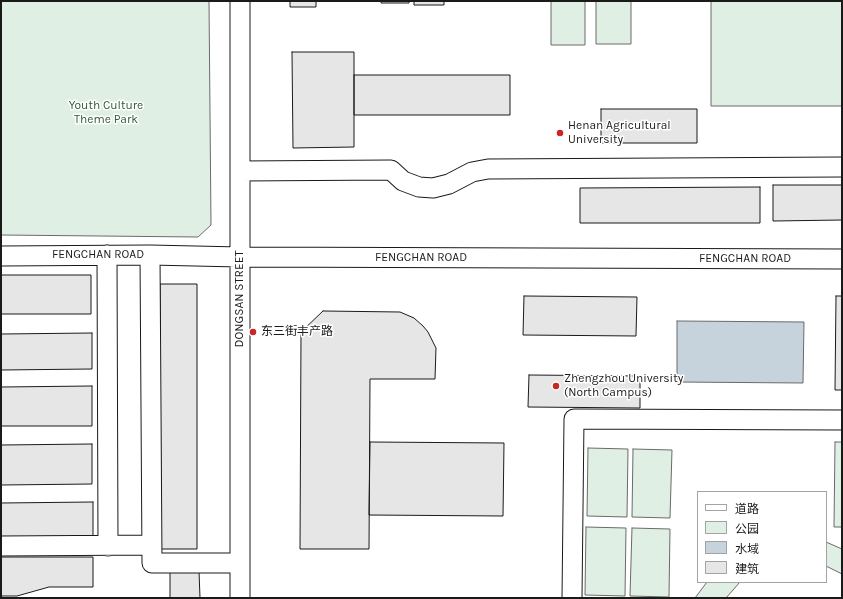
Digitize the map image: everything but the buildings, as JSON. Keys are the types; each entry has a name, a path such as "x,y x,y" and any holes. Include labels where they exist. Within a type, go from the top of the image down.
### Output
{"street":[{"name":"DONGSAN STREET","path":"240,1 240,598"},
{"path":"240,171 391,170 403,181 419,187 433,188 449,184 472,172 488,169 842,167"},
{"path":"107,255 108,546"},
{"path":"150,255 152,563 240,563"},
{"name":"FENGCHAN ROAD","path":"1,256 150,255 240,257 842,260"},
{"path":"572,598 574,419 842,420"},
{"path":"1,546 152,545"}],"green space":[{"name":"Youth Culture Theme Park","path":"1,1 209,1 211,225 198,237 1,235"},
{"path":"551,1 585,1 585,45 551,45"},
{"path":"596,1 631,1 631,44 596,44"},
{"path":"711,1 842,1 842,106 711,106"},
{"path":"835,442 842,442 842,527 834,527"},
{"path":"588,448 628,449 627,517 587,516"},
{"path":"633,449 672,450 670,518 632,517"},
{"path":"586,527 626,528 625,596 585,595"},
{"path":"632,528 670,529 669,597 630,596"},
{"path":"827,542 842,549 842,574 827,566"},
{"path":"706,583 739,583 726,598 695,598"}],"water":[{"path":"677,321 804,322 803,383 677,382"}],"place":[{"name":"Henan Agricultural University","path":"560,133"},
{"name":"东三街丰产路","path":"253,332"},
{"name":"Zhengzhou University (North Campus)","path":"556,386"}]}
